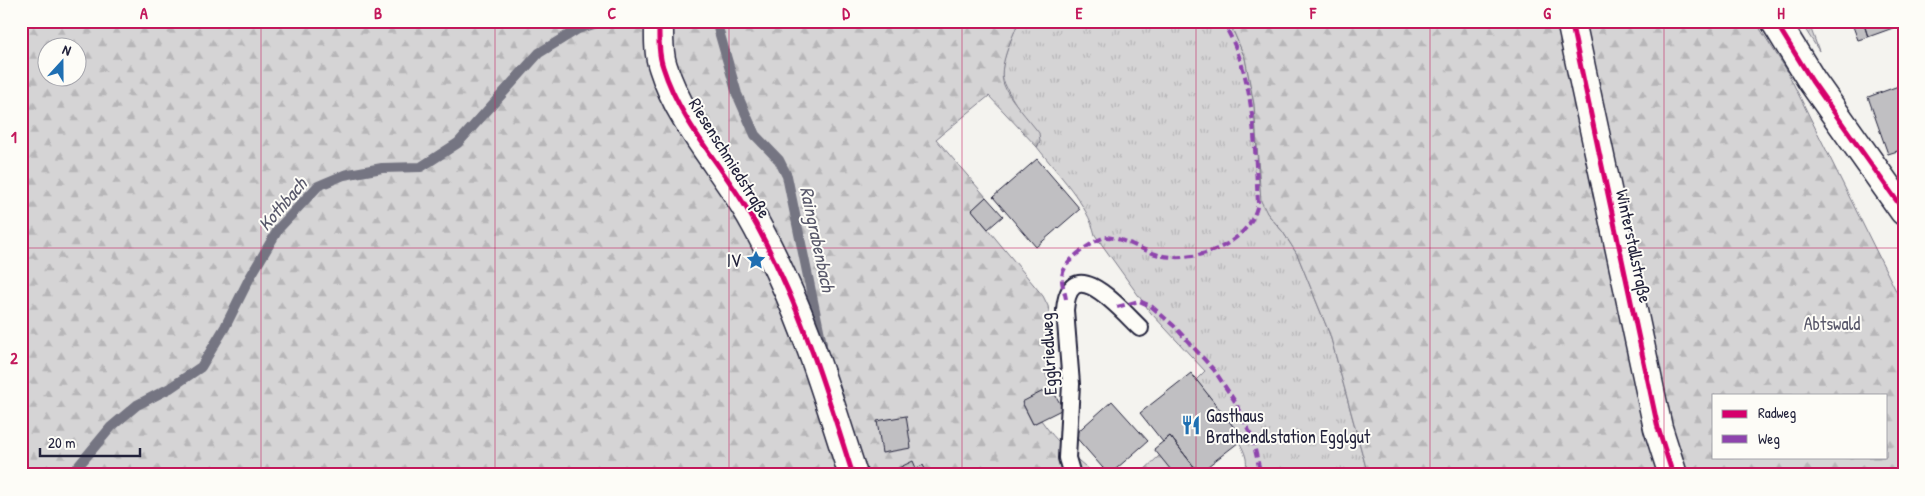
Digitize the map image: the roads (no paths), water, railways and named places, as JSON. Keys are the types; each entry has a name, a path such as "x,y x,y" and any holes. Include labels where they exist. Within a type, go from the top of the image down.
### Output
{"street":[{"name":"Winterstallstraße","path":"1571,21 1658,428 1673,475"},
{"path":"1776,21 1812,81 1904,211"},
{"name":"Riesenschmiedstraße","path":"659,30 662,66 676,98 695,132 752,218 798,312 854,475"}],"lane":[{"name":"Egglriedlweg","path":"1072,475 1067,458 1071,384 1065,310 1069,290 1083,283 1091,286 1100,291 1140,328"}],"waterway":[{"name":"Kothbach","path":"71,475 111,427 137,405 170,388 201,367 279,228 318,186 344,175 382,168 421,167 458,143 539,53 578,29 603,21"},
{"name":"Raingrabenbach","path":"716,21 737,94 755,135 779,160 787,176 822,344"}],"place":[{"name":"IV","path":"756,260"},
{"name":"Gasthaus Brathendlstation Egglgut","path":"1191,425"}],"park label":[{"name":"Abtswald","path":"1832,323"}]}
